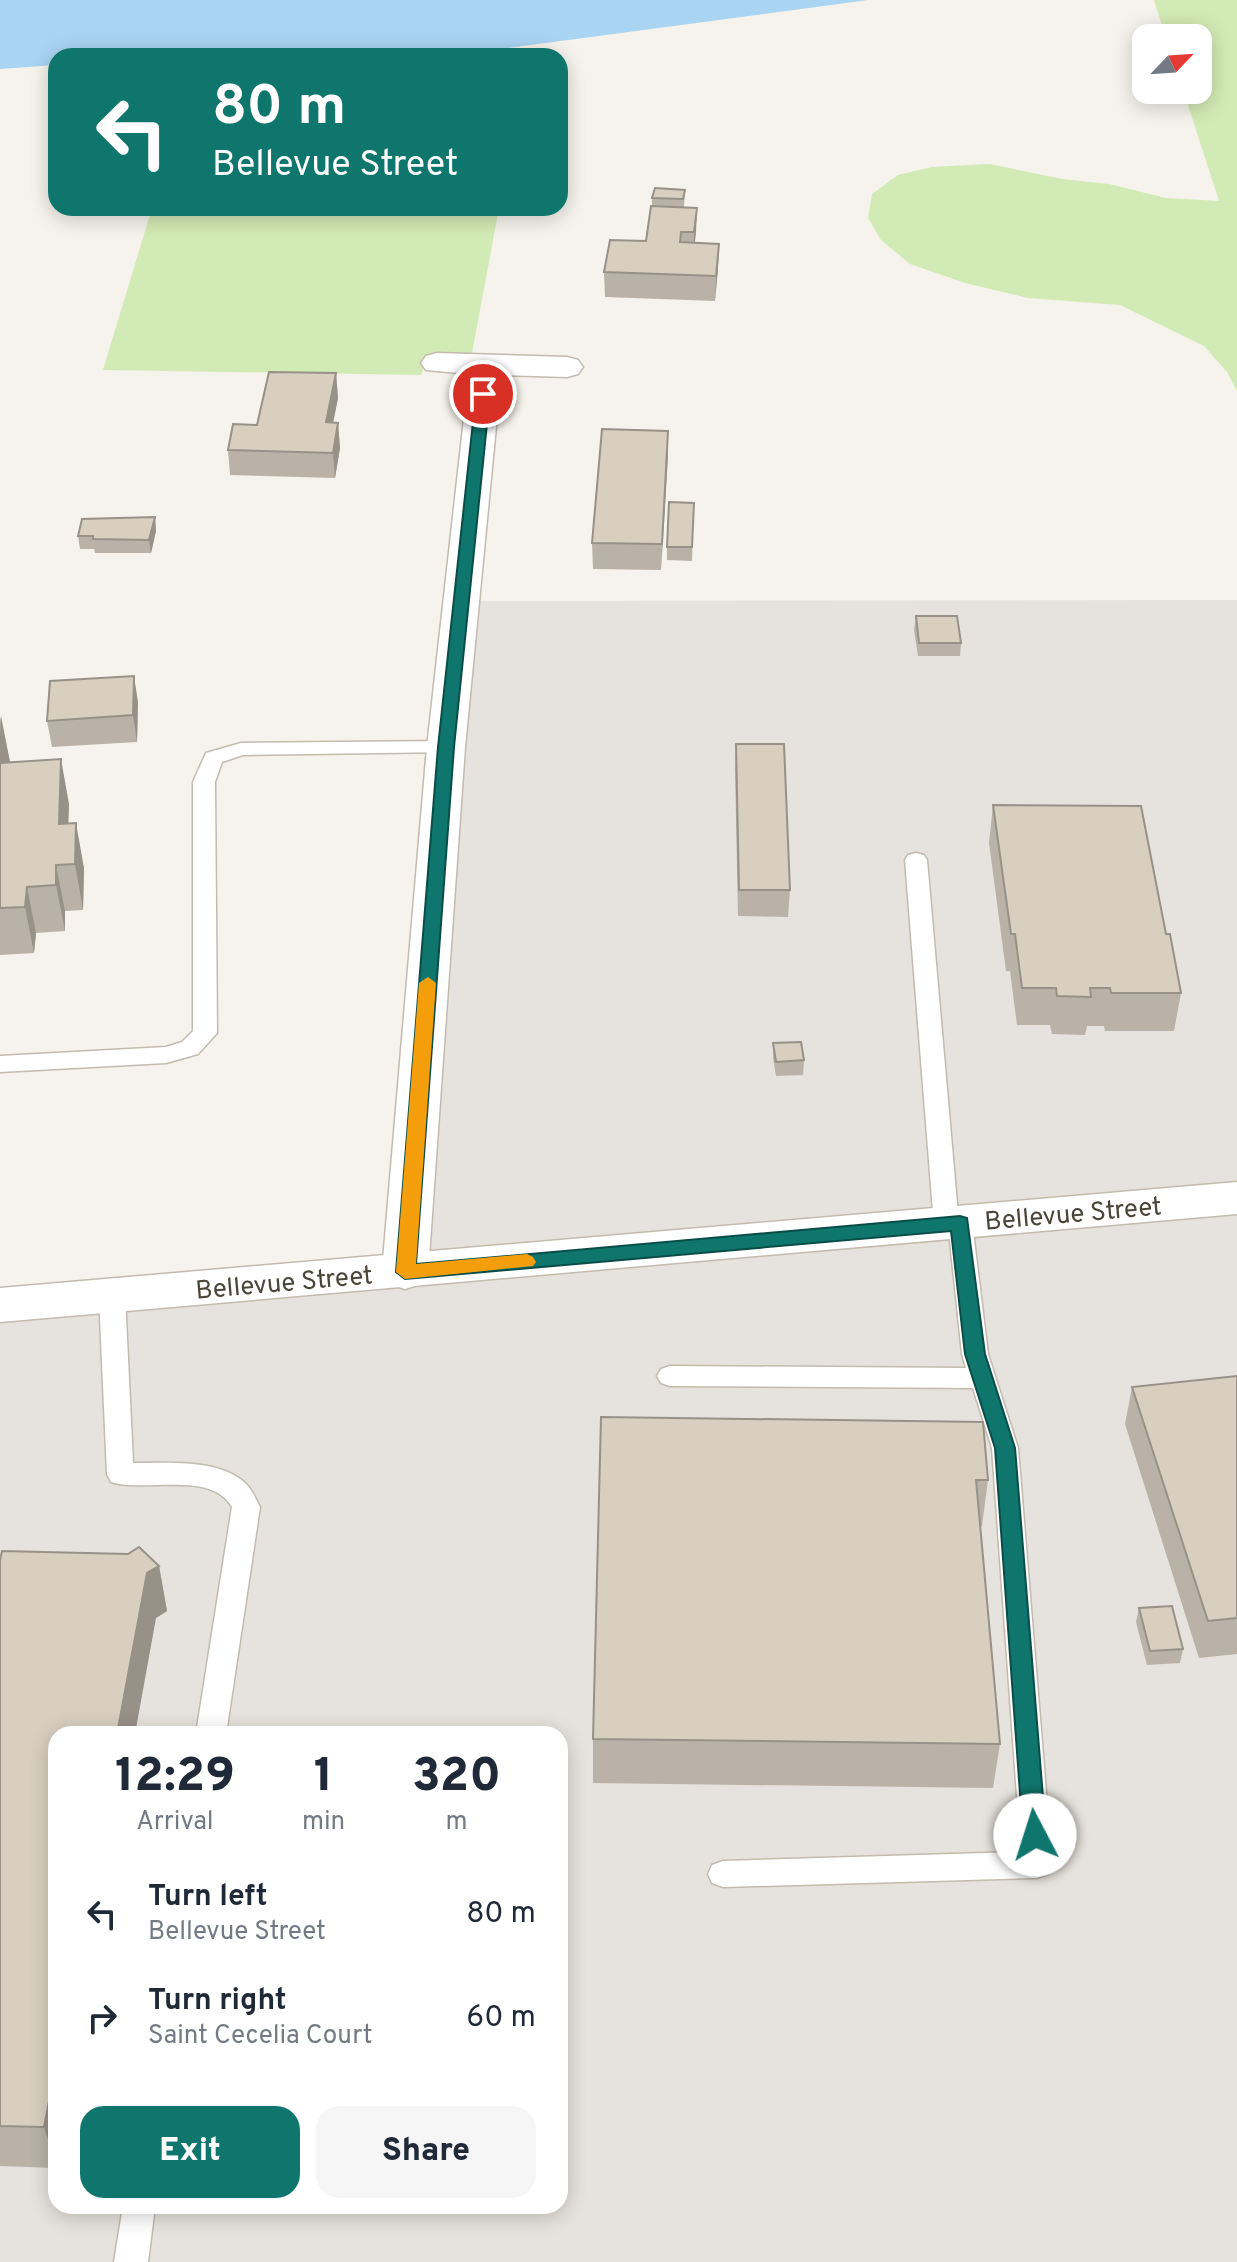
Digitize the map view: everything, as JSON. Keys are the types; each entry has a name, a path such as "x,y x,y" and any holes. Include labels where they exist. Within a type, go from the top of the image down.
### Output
{"street":[{"path":"437,363 567,367"},
{"path":"405,1272 446,747 486,365"},
{"name":"Bellevue Street","path":"0,1305 1237,1198"}],"lane":[{"path":"0,1064 166,1055 190,1048 205,1033 204,782 213,758 241,749 446,747"},
{"path":"723,1874 1037,1865 1005,1448 975,1354 953,1224 916,860"},
{"path":"112,1296 120,1474 203,1477 222,1482 237,1491 246,1507 212,1726"},
{"path":"670,1376 983,1378"},
{"path":"131,2262 138,2214"}],"shaded area":[{"path":"1237,600 1237,2262 0,2262 0,1305 405,1272 461,601"}],"green space":[{"path":"1154,0 1237,0 1237,391 1227,372 1204,346 1120,305 1028,298 965,283 910,264 881,240 868,218 872,194 898,175 932,167 990,164 1062,179 1109,184 1166,198 1219,201 1188,104 1212,104 1212,24 1162,24"},
{"path":"150,216 498,216 472,353 429,353 421,375 103,370"}],"water":[{"path":"0,0 868,0 508,48 48,48 48,66 0,69"}],"building":[{"path":"655,188 685,190 683,199 652,198"},
{"path":"651,206 697,208 694,232 681,232 680,242 719,244 716,276 604,272 610,240 646,241"},
{"path":"269,372 336,373 326,422 338,423 333,453 228,450 233,424 257,425"},
{"path":"602,429 668,431 662,544 592,543"},
{"path":"669,502 694,503 692,547 667,547"},
{"path":"155,517 149,540 78,536 82,519"},
{"path":"916,616 957,616 961,643 919,643"},
{"path":"134,676 133,715 47,721 50,681"},
{"path":"736,744 784,744 790,890 739,890"},
{"path":"61,759 59,824 76,823 75,864 56,865 56,885 27,887 25,907 0,908 0,763"},
{"path":"993,805 1141,806 1181,993 1111,993 1110,988 1090,988 1091,997 1057,996 1056,988 1022,988 1015,934 1011,934"},
{"path":"801,1042 804,1060 776,1062 773,1043"},
{"path":"1237,1376 1237,1618 1208,1621 1132,1387"},
{"path":"601,1417 983,1422 988,1480 976,1480 1000,1744 593,1739"},
{"path":"139,1547 159,1566 147,1573 118,1726 48,1726 48,2106 44,2127 0,2126 2,1551 128,1554"},
{"path":"1172,1606 1183,1649 1150,1651 1139,1608"}],"slow traffic":[{"path":"428,983 405,1272 527,1262"}],"route":[{"path":"483,394 446,747 405,1272 960,1223 975,1354 1005,1448 1035,1835"}]}
